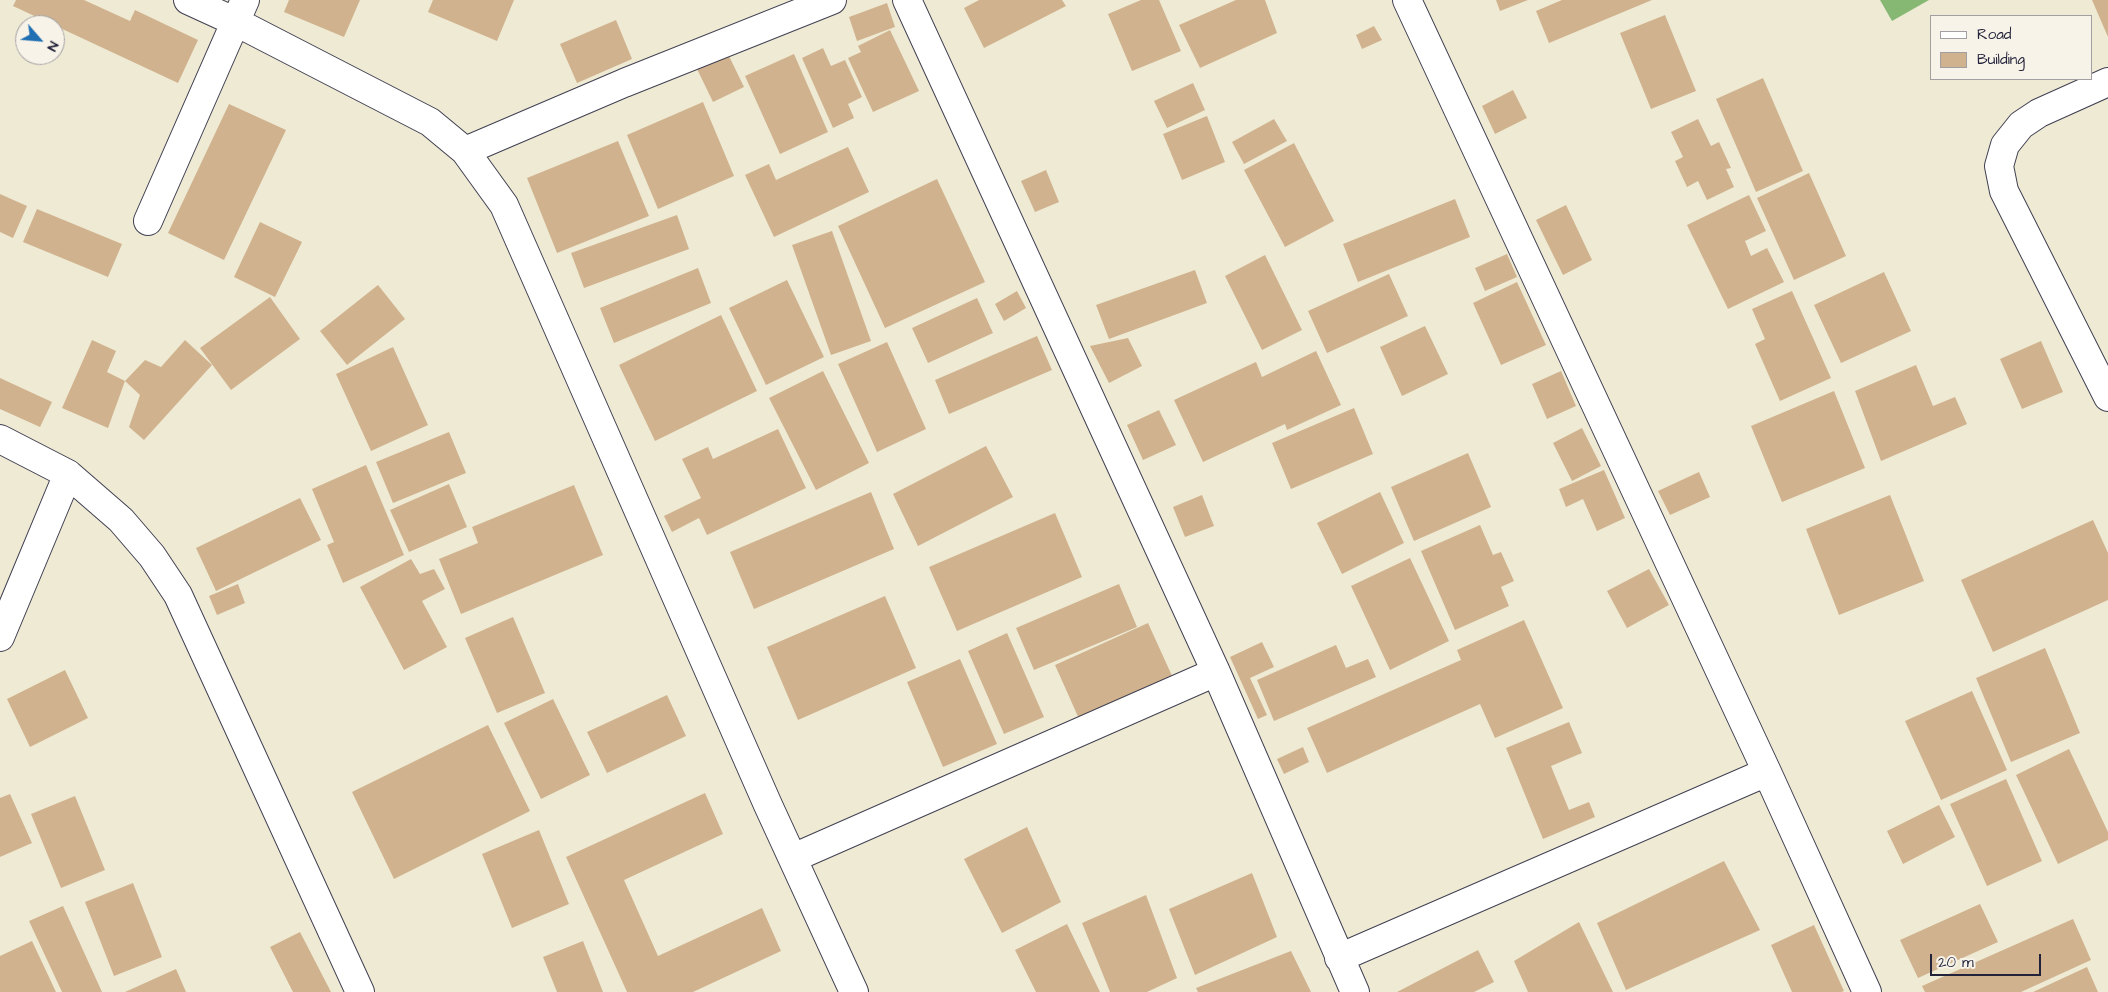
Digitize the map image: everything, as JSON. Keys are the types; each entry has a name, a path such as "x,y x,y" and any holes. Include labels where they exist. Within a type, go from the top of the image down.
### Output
{"street":[{"path":"188,0 240,11 430,122 465,150 504,204 854,992"},
{"path":"465,150 624,83 832,0"},
{"path":"907,0 1216,672 1338,958 1355,992"},
{"path":"1407,0 1767,772 1866,992"},
{"path":"148,221 240,11"},
{"path":"2108,82 2039,113 2021,125 2005,145 1999,166 2004,191 2108,398"},
{"path":"0,439 68,474 121,520 152,556 178,595 360,992"},
{"path":"0,637 68,474"},
{"path":"793,858 1216,672"},
{"path":"1338,958 1767,772"}],"green space":[{"path":"1880,0 1929,0 1892,21"}],"building":[{"path":"16,0 84,0 130,21 135,10 198,40 178,83 65,30 65,15 32,15 13,6"},
{"path":"289,0 360,0 344,37 284,12"},
{"path":"433,0 514,0 497,41 428,12"},
{"path":"979,0 1062,0 1066,6 984,48 964,8"},
{"path":"1141,0 1159,0 1181,51 1132,71 1108,14"},
{"path":"1236,0 1265,0 1277,33 1200,68 1179,25"},
{"path":"1496,0 1528,0 1500,11"},
{"path":"1562,0 1652,0 1549,43 1536,11"},
{"path":"2092,0 2108,0 2108,37"},
{"path":"887,3 895,27 857,41 849,17"},
{"path":"1665,15 1696,91 1651,109 1620,33"},
{"path":"616,20 632,59 577,83 560,44"},
{"path":"1374,26 1382,40 1362,49 1356,35"},
{"path":"890,30 919,91 873,112 848,58 861,52 858,46"},
{"path":"823,48 831,66 845,60 862,97 848,104 854,118 833,128 802,58"},
{"path":"728,54 744,87 713,102 697,69"},
{"path":"794,54 828,132 780,154 745,76"},
{"path":"1763,78 1803,171 1756,192 1716,99"},
{"path":"1193,83 1205,110 1167,128 1154,101"},
{"path":"1513,90 1527,118 1495,134 1482,106"},
{"path":"703,102 734,176 658,209 627,135"},
{"path":"229,104 286,130 224,260 168,233"},
{"path":"1207,116 1225,162 1182,180 1163,134"},
{"path":"1274,119 1287,141 1244,164 1232,142"},
{"path":"1698,119 1711,146 1719,142 1731,168 1726,169 1734,187 1707,200 1698,181 1687,187 1675,161 1683,157 1671,132"},
{"path":"618,141 649,216 557,253 527,178"},
{"path":"1294,143 1334,221 1285,247 1244,170"},
{"path":"848,147 869,192 774,237 745,175 769,164 776,180"},
{"path":"1046,170 1059,202 1035,212 1021,181"},
{"path":"1809,173 1846,256 1794,280 1757,198"},
{"path":"937,179 985,282 885,328 838,226"},
{"path":"0,194 27,206 13,238 0,232"},
{"path":"1749,195 1766,231 1745,241 1751,256 1767,248 1784,282 1728,309 1687,225"},
{"path":"1455,199 1470,237 1358,282 1343,244"},
{"path":"1566,205 1592,260 1563,275 1536,220"},
{"path":"37,209 122,244 108,277 23,242"},
{"path":"677,215 689,249 584,288 571,253"},
{"path":"260,222 302,242 275,297 234,277"},
{"path":"832,231 871,341 831,355 792,245"},
{"path":"1507,254 1517,277 1485,291 1475,268"},
{"path":"1265,255 1302,330 1262,350 1225,276"},
{"path":"698,268 711,303 614,343 600,308"},
{"path":"1195,270 1207,303 1109,339 1096,305"},
{"path":"1884,272 1911,331 1841,363 1814,305"},
{"path":"1389,274 1408,316 1327,353 1308,311"},
{"path":"787,280 824,357 766,385 729,308"},
{"path":"1517,282 1546,345 1501,365 1473,303"},
{"path":"378,285 405,319 347,365 320,331"},
{"path":"1017,291 1026,308 1004,321 995,304"},
{"path":"1792,291 1831,378 1780,401 1755,344 1765,339 1752,309"},
{"path":"270,297 300,339 231,390 200,348"},
{"path":"977,298 993,333 928,363 912,328"},
{"path":"721,315 757,391 655,441 619,365"},
{"path":"1425,326 1448,374 1402,396 1380,347"},
{"path":"1037,336 1052,370 949,414 935,380"},
{"path":"1128,338 1142,366 1109,383 1090,346"},
{"path":"92,340 116,351 107,372 125,381 108,428 62,408"},
{"path":"185,340 212,365 144,440 129,427 140,395 125,381 145,360 161,367"},
{"path":"2041,341 2063,392 2022,409 2000,359"},
{"path":"887,342 926,429 877,452 838,364"},
{"path":"393,347 428,425 371,451 336,374"},
{"path":"1316,351 1341,405 1287,430 1285,424 1203,462 1174,400 1256,362 1262,377"},
{"path":"1916,365 1933,406 1955,397 1967,424 1881,461 1855,391"},
{"path":"823,371 869,463 816,490 769,398"},
{"path":"1561,371 1576,406 1547,419 1532,384"},
{"path":"0,378 52,402 40,427 0,409"},
{"path":"1834,391 1865,468 1782,502 1751,426"},
{"path":"1354,408 1373,454 1291,489 1272,443"},
{"path":"1159,410 1176,445 1143,460 1127,425"},
{"path":"1582,428 1601,466 1572,481 1553,443"},
{"path":"778,429 806,488 707,535 699,518 672,532 664,516 701,498 682,459 708,447 713,459"},
{"path":"449,432 466,473 393,503 376,462"},
{"path":"986,446 1013,497 918,546 893,494"},
{"path":"1468,453 1491,507 1414,541 1391,487"},
{"path":"366,465 404,555 343,583 327,545 334,542 312,489"},
{"path":"1604,470 1625,518 1597,531 1583,499 1566,507 1559,489"},
{"path":"1699,472 1710,497 1670,515 1658,491"},
{"path":"449,484 467,527 409,552 390,510"},
{"path":"574,485 603,555 461,614 439,559 478,543 472,527"},
{"path":"871,492 894,549 754,609 730,552"},
{"path":"1380,492 1404,543 1342,574 1317,523"},
{"path":"1202,495 1214,526 1185,537 1173,507"},
{"path":"1890,495 1924,581 1839,615 1806,529"},
{"path":"300,498 321,540 216,591 196,548"},
{"path":"1055,513 1082,577 957,631 929,567"},
{"path":"2093,520 2108,553 2108,600 1993,652 1961,580"},
{"path":"1480,525 1493,555 1501,552 1514,581 1501,587 1509,606 1455,630 1421,551"},
{"path":"1410,558 1449,641 1390,670 1351,586"},
{"path":"411,559 420,574 434,569 445,589 422,601 447,647 404,670 360,587"},
{"path":"1649,569 1669,605 1627,628 1607,591"},
{"path":"238,584 245,603 217,615 209,596"},
{"path":"1119,584 1137,627 1034,670 1016,628"},
{"path":"885,596 916,668 798,720 767,647"},
{"path":"513,617 545,693 497,713 465,638"},
{"path":"1524,620 1563,708 1495,738 1480,704 1327,773 1307,728 1461,660 1457,650"},
{"path":"1148,623 1173,678 1080,721 1055,665"},
{"path":"1007,633 1044,717 1004,734 968,651"},
{"path":"1262,642 1274,667 1250,678 1267,715 1258,719 1230,657"},
{"path":"1336,645 1346,668 1368,659 1376,677 1274,721 1257,680"},
{"path":"2045,648 2080,733 2011,762 1976,678"},
{"path":"960,659 997,744 943,767 907,682"},
{"path":"65,670 88,718 30,747 7,699"},
{"path":"1972,691 2007,770 1941,800 1905,721"},
{"path":"667,695 686,736 607,773 587,732"},
{"path":"553,699 590,775 541,799 504,723"},
{"path":"1569,722 1582,753 1551,766 1569,810 1589,802 1595,817 1543,839 1506,748"},
{"path":"488,725 530,811 394,879 352,792"},
{"path":"1303,747 1309,762 1284,774 1277,759"},
{"path":"2069,749 2108,832 2108,840 2058,864 2016,775"},
{"path":"2006,779 2042,861 1987,886 1950,804"},
{"path":"705,793 723,834 624,880 658,956 762,908 781,951 693,992 627,992 566,857"},
{"path":"10,794 32,843 0,857 0,798"},
{"path":"75,796 105,870 61,888 31,814"},
{"path":"1939,805 1955,837 1903,864 1887,831"},
{"path":"1027,827 1061,902 1002,933 964,859"},
{"path":"539,830 569,904 512,928 482,854"},
{"path":"1724,861 1760,930 1626,990 1597,923"},
{"path":"1252,873 1277,937 1195,975 1169,909"},
{"path":"133,883 162,957 114,976 85,902"},
{"path":"1146,895 1177,978 1147,992 1110,992 1082,923"},
{"path":"1980,904 1998,942 1918,978 1900,940"},
{"path":"63,906 102,992 62,992 29,921"},
{"path":"2073,919 2091,960 2021,992 1925,992 1922,986"},
{"path":"1579,922 1613,992 1528,992 1514,961"},
{"path":"1067,924 1100,992 1036,992 1015,950"},
{"path":"1814,925 1844,991 1792,992 1771,945"},
{"path":"300,932 331,992 293,992 270,947"},
{"path":"32,941 56,992 0,992 0,956"},
{"path":"583,941 603,992 557,992 543,957"},
{"path":"1478,950 1494,982 1474,992 1397,992"},
{"path":"1291,951 1311,992 1198,992 1196,988"},
{"path":"2087,967 2098,992 2033,992"},
{"path":"176,969 186,992 125,992"}]}
